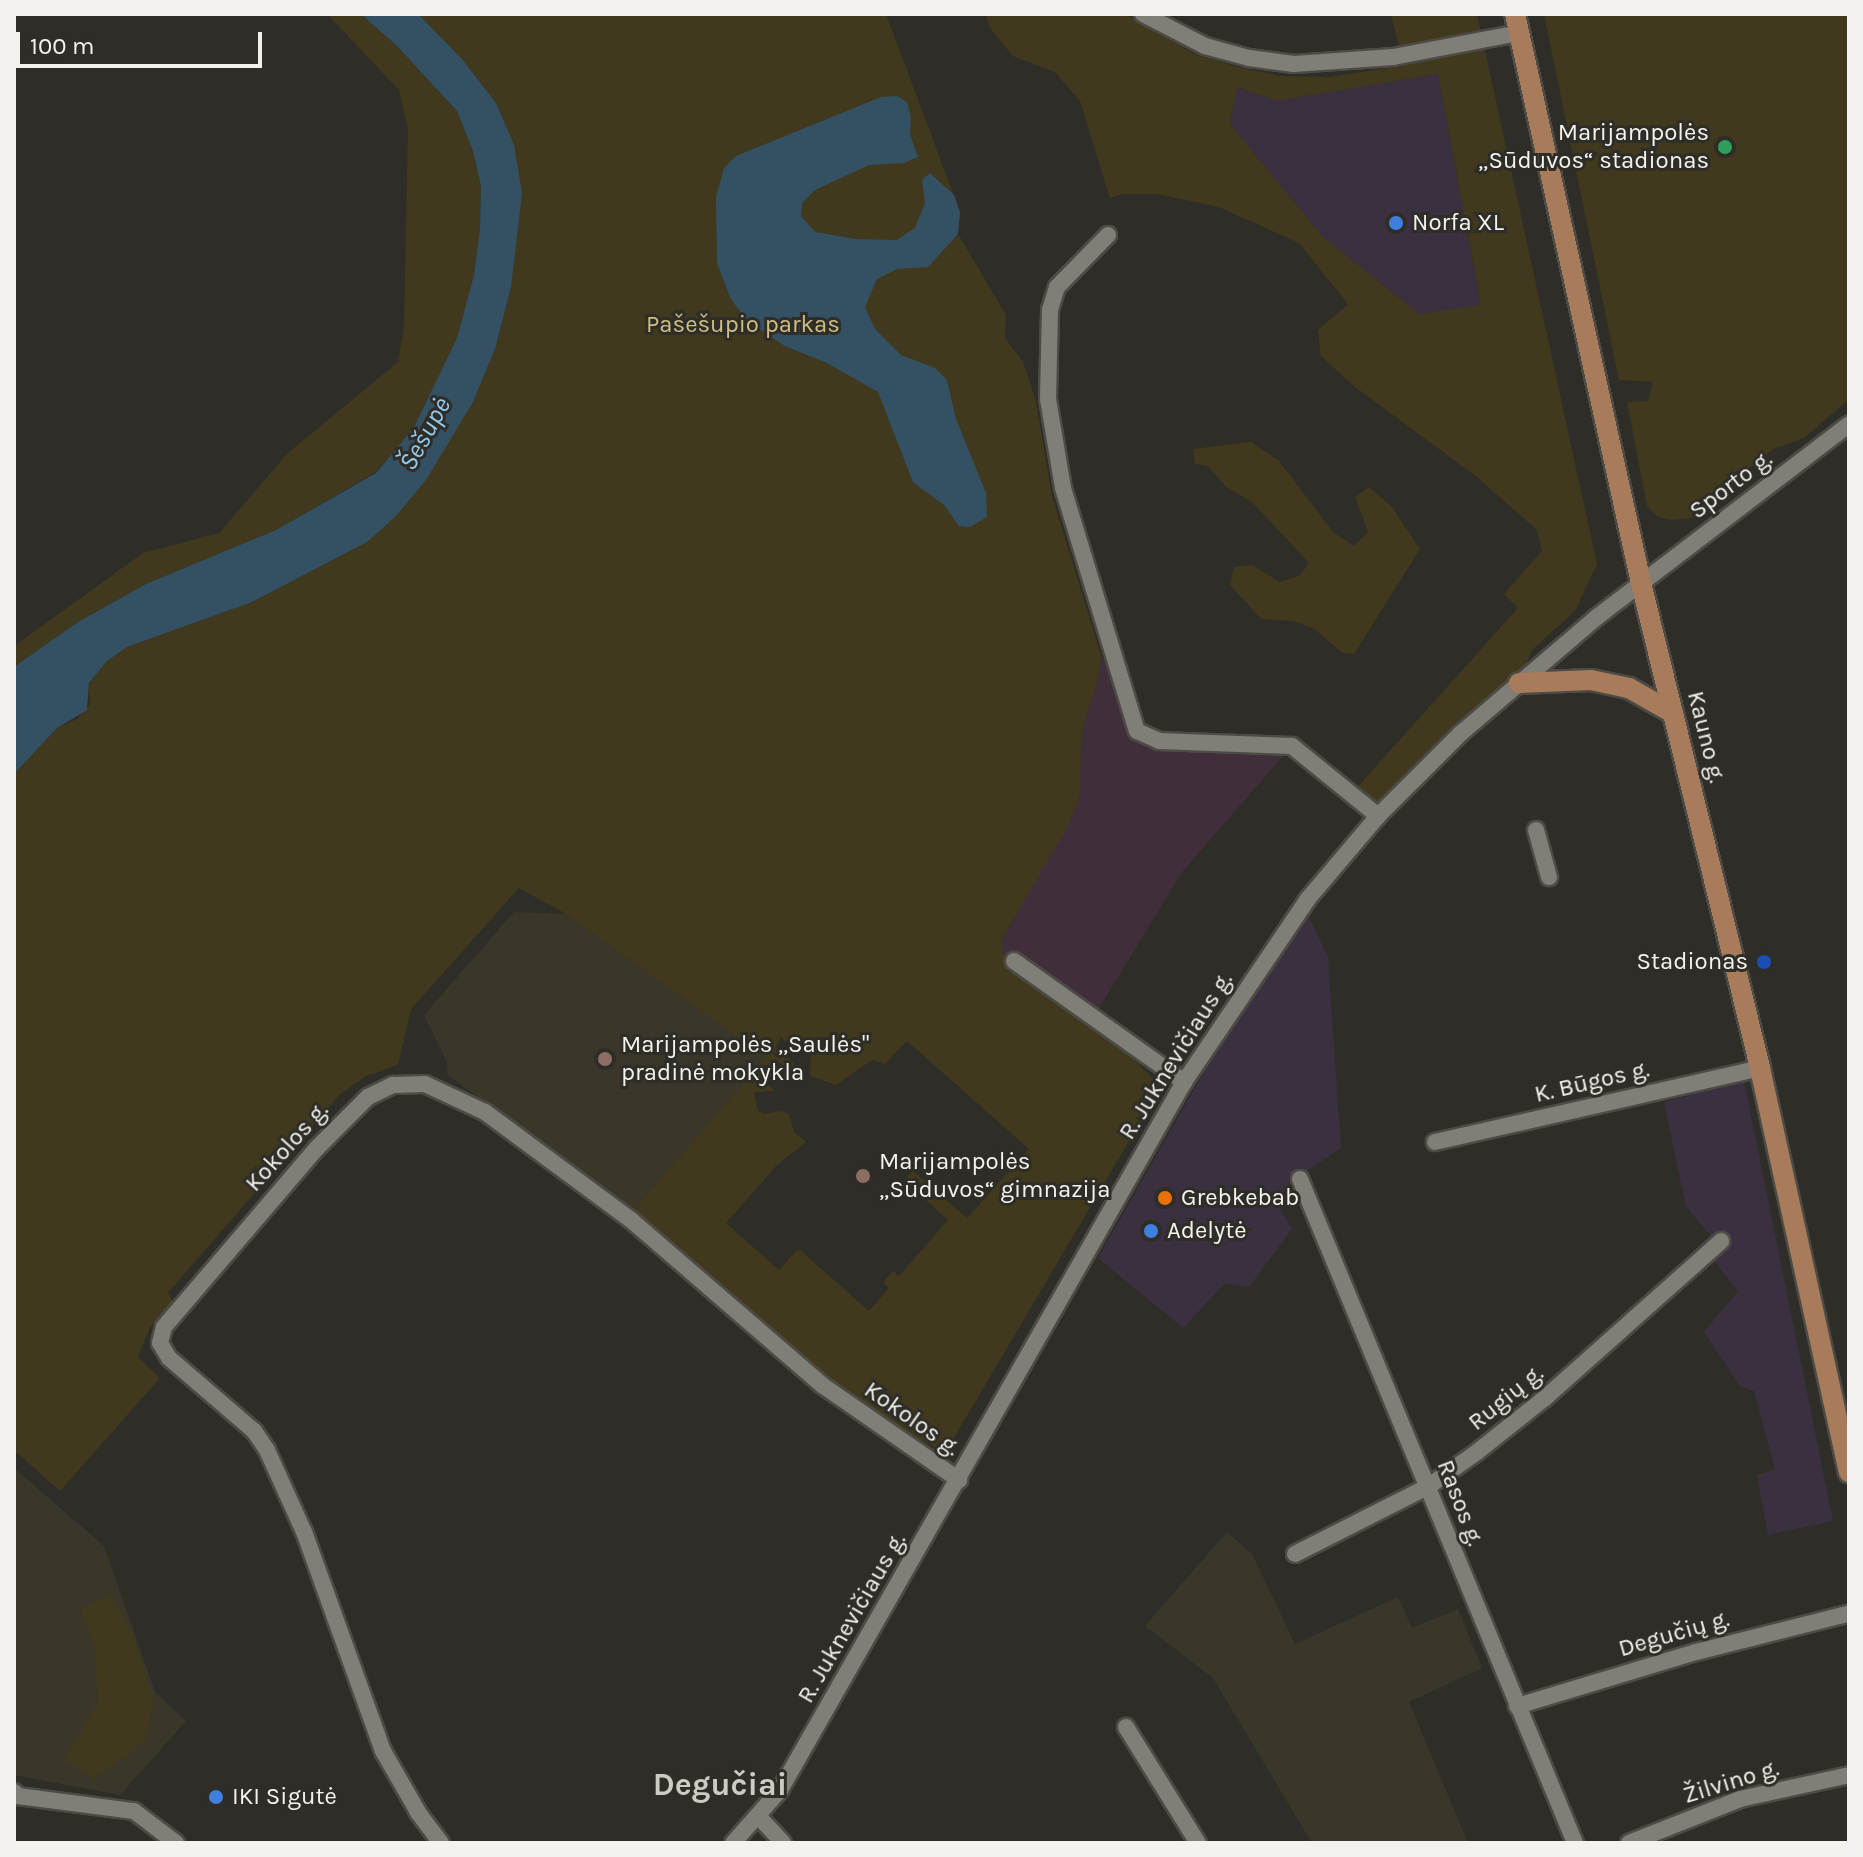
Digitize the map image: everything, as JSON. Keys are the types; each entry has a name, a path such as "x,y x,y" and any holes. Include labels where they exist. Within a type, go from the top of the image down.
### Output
{"main road":[{"name":"Kauno g.","path":"1517,23 1641,583 1760,1068 1849,1472"},
{"path":"1519,683 1591,680 1629,688 1673,713"}],"street":[{"path":"1143,14 1205,46 1249,58 1294,64 1382,59 1517,23"},
{"path":"1108,235 1057,287 1050,310 1048,399 1063,488 1137,731 1159,741 1292,746 1378,816"},
{"name":"Sporto g.","path":"1641,583 1849,424"},
{"name":"R. Juknevičiaus g.","path":"733,1843 759,1817 795,1766 1184,1082 1285,931 1378,816 1460,734 1641,583"},
{"path":"1536,830 1549,877"},
{"path":"1014,961 1184,1082"},
{"name":"K. Būgos g.","path":"1435,1142 1760,1068"},
{"name":"Kokolos g.","path":"441,1843 418,1812 383,1751 304,1532 267,1450 254,1431 169,1358 160,1343 164,1327 317,1148 368,1097 393,1085 425,1084 485,1112 631,1220 822,1385 959,1480"},
{"name":"Rasos g.","path":"1300,1179 1575,1843"},
{"name":"Rugių g.","path":"1295,1554 1429,1486 1545,1398 1721,1241"},
{"name":"Degučių g.","path":"1517,1706 1696,1652 1847,1614"},
{"path":"1126,1727 1198,1843"},
{"name":"Žilvino g.","path":"1629,1843 1740,1799 1849,1775"},
{"path":"14,1792 134,1811 176,1843"},
{"path":"759,1817 783,1843"}],"shaded area":[{"path":"1438,74 1481,306 1419,314 1322,236 1230,124 1236,87 1277,101"},
{"path":"1101,655 1147,738 1292,746 1182,872 1093,1018 1002,952 1002,940 1080,797 1082,729 1097,683"},
{"name":"Marijampolės ,,Saulės\" pradinė mokykla","path":"514,912 566,914 767,1057 632,1212 448,1075 447,1062 424,1015"},
{"path":"1309,917 1328,957 1341,1148 1289,1183 1280,1209 1292,1229 1249,1287 1224,1284 1183,1328 1098,1258 1220,1044"},
{"path":"1744,1081 1833,1521 1768,1535 1757,1475 1775,1469 1754,1391 1741,1387 1704,1332 1738,1291 1714,1261 1712,1237 1686,1207 1664,1102"},
{"path":"14,1468 104,1546 155,1692 186,1721 120,1795 14,1775"},
{"path":"1227,1532 1252,1554 1295,1644 1398,1597 1412,1628 1458,1609 1482,1668 1409,1702 1468,1843 1312,1843 1213,1678 1145,1626"}],"green space":[{"path":"327,14 361,14 397,46 457,111 473,151 481,186 474,275 457,338 414,427 376,472 276,530 146,584 78,622 14,667 14,646 143,553 219,533 288,453 398,362 404,326 408,129 399,90"},
{"name":"Pašešupio parkas","path":"418,14 886,14 960,212 958,234 1006,315 1005,338 1023,362 1036,402 1052,496 1101,655 1097,683 1082,729 1080,796 1068,826 1002,939 1002,952 1093,1018 1161,1087 945,1453 831,1391 632,1212 766,1057 566,914 519,888 411,1009 398,1065 366,1076 340,1094 168,1293 173,1301 150,1327 138,1357 160,1378 60,1491 14,1450 14,774 57,728 77,719 90,704 89,684 107,661 127,647 252,602 367,542 473,402 495,349 511,287 496,103 462,59","holes":["781,1037 794,1048 811,1048 810,1076 836,1085 872,1060 885,1064 907,1041 1029,1149 967,1218 913,1171 904,1180 948,1220 899,1276 893,1271 883,1282 889,1288 869,1311 801,1251 797,1250 779,1270 726,1223 776,1166 806,1142 794,1132 789,1114 758,1111 754,1092 775,1091 763,1080 779,1062 792,1073 794,1062 776,1048"]},
{"path":"986,14 1125,14 1194,54 1280,76 1328,77 1404,66 1391,14 1477,14 1597,564 1575,611 1532,650 1519,683 1378,816 1352,793 1518,608 1504,594 1542,551 1537,530 1477,477 1355,387 1321,356 1318,330 1348,304 1299,243 1219,207 1157,194 1123,194 1110,198 1080,101 1055,72 1013,56 990,28","holes":["1438,74 1481,305 1419,314 1322,236 1230,124 1237,87 1277,101"]},
{"name":"Marijampolės „Sūduvos“ stadionas","path":"1544,14 1849,14 1849,399 1804,438 1773,449 1690,518 1672,520 1658,517 1647,506 1627,402 1648,401 1653,382 1619,380"},
{"path":"1251,442 1279,461 1333,532 1354,546 1368,532 1355,497 1369,487 1392,507 1420,549 1354,654 1343,653 1313,628 1293,621 1261,619 1230,585 1234,567 1252,565 1280,582 1300,575 1309,563 1253,503 1225,486 1208,466 1195,464 1193,449"},
{"path":"111,1595 133,1635 154,1701 145,1742 95,1778 64,1761 98,1701 95,1651 80,1609"}],"water":[{"name":"Šešupė","path":"361,14 418,14 462,59 496,103 514,145 522,193 511,287 495,349 473,402 426,480 395,517 367,542 252,602 127,647 107,661 89,683 87,710 57,728 14,774 14,667 78,622 146,584 276,530 376,473 414,427 457,338 474,275 480,228 481,186 473,151 457,111 397,46"},
{"path":"897,96 907,102 911,118 910,135 918,157 904,163 869,165 815,190 802,203 801,216 815,232 855,239 897,240 915,228 925,203 922,180 930,173 954,195 960,212 958,234 928,267 897,269 877,279 865,307 875,329 901,355 935,368 947,380 956,419 986,493 987,517 970,527 959,526 944,505 913,482 878,392 827,363 785,346 747,321 731,299 717,263 716,197 724,168 736,156 881,97"}],"place":[{"name":"Marijampolės „Sūduvos“ stadionas","path":"1725,147"},
{"name":"Norfa XL","path":"1396,223"},
{"name":"Stadionas","path":"1764,962"},
{"name":"Marijampolės ,,Saulės\" pradinė mokykla","path":"605,1059"},
{"name":"Marijampolės „Sūduvos“ gimnazija","path":"863,1176"},
{"name":"Grebkebab","path":"1165,1198"},
{"name":"Adelytė","path":"1151,1231"},
{"name":"IKI Sigutė","path":"216,1797"}],"district":[{"name":"Degučiai","path":"720,1785"}]}
